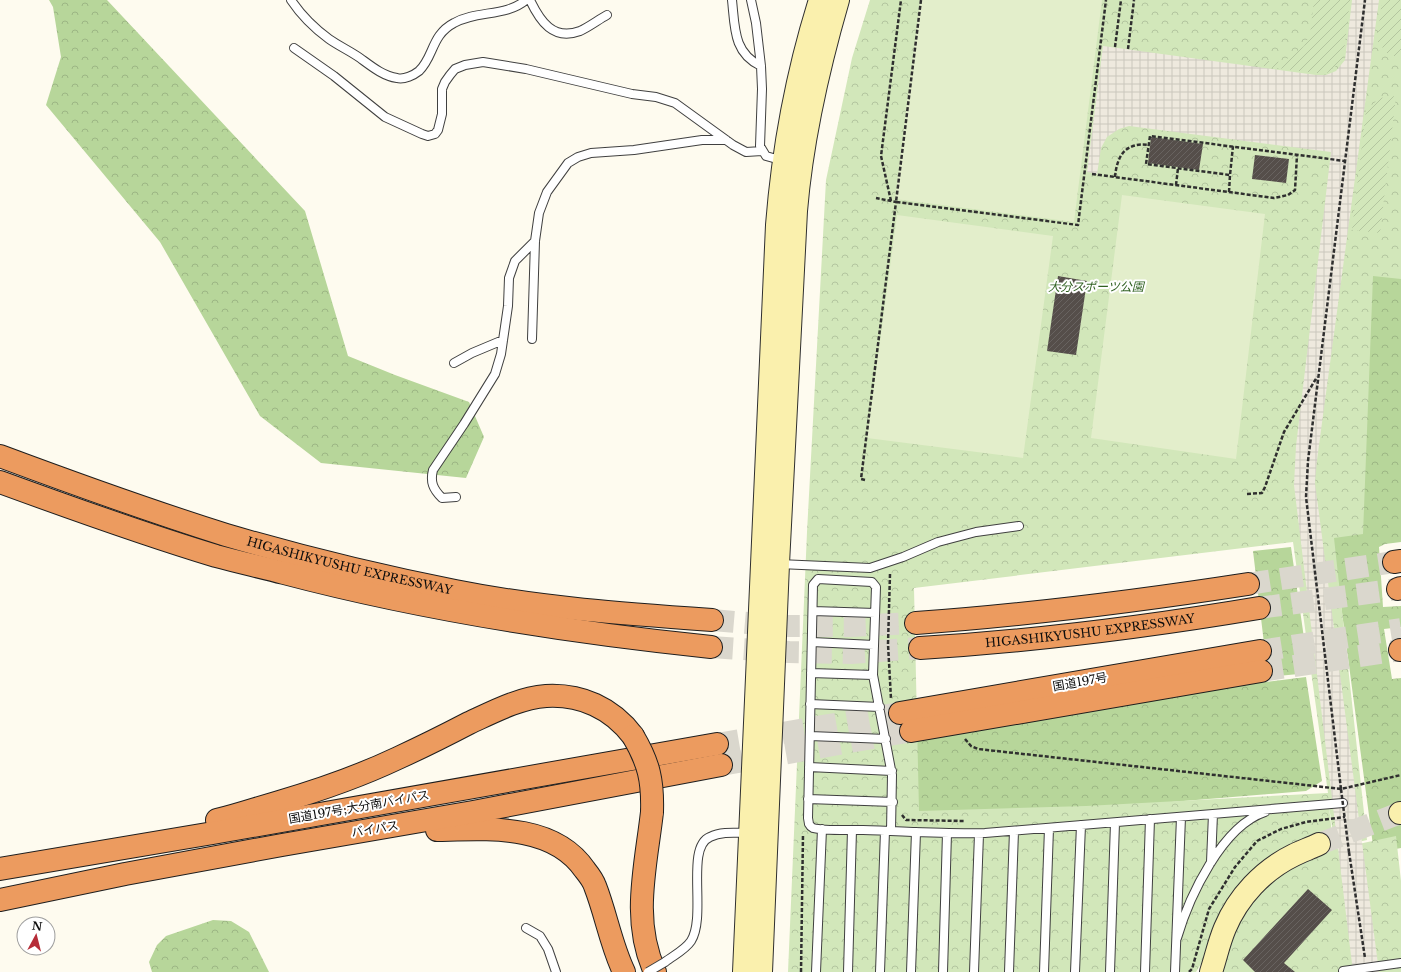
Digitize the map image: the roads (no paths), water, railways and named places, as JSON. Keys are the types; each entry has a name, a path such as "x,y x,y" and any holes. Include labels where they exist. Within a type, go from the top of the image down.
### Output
{"highway":[{"name":"HIGASHIKYUSHU EXPRESSWAY","path":"0,456 104,494 220,532 355,570 456,591 535,604 623,614 712,620"},
{"name":"HIGASHIKYUSHU EXPRESSWAY","path":"0,482 95,516 217,556 341,588 478,616 624,638 711,648"},
{"name":"HIGASHIKYUSHU EXPRESSWAY","path":"916,623 1057,610 1248,584"},
{"name":"HIGASHIKYUSHU EXPRESSWAY","path":"920,648 977,644 1139,627 1259,608"},
{"name":"国道197号","path":"896,713 1260,661"},
{"path":"0,861 131,838 220,819 294,798 364,773 399,758 496,710 533,698 558,696 572,697 596,704 615,716 633,736 646,760 652,781 652,812 641,909 644,945 660,967"},
{"name":"国道197号;大分南バイパス","path":"0,869 245,828 717,744"},
{"name":"バイパス","path":"0,900 28,893 172,865 473,812 721,765"},
{"path":"172,865 228,860 346,840 430,830 487,829 521,832 546,839 567,850 583,867 594,884 624,972"}],"street":[{"path":"792,162 792,115 820,0"},
{"path":"744,972 758,834 770,564 775,260 779,196 792,162 816,85 838,0"},
{"path":"758,834 761,972"},
{"path":"1204,972 1238,903 1256,882 1278,864 1293,855 1319,844"},
{"path":"1211,972 1219,944"}],"lane":[{"path":"291,0 312,24 329,39 384,75 398,79 410,76 420,70 442,32 455,22 473,16 507,10 526,0"},
{"path":"530,0 536,13 544,24 553,30 565,33 580,31 607,15"},
{"path":"732,0 736,37 740,47 753,63 761,66"},
{"path":"751,0 757,31 761,66 762,89 760,146 766,156 792,162"},
{"path":"294,48 334,76 385,117 428,136 435,134 438,130 442,114 442,89 450,75 455,69 465,65 483,62 526,69 632,94 656,97 675,104 726,140 746,152 762,151"},
{"path":"532,339 535,241 539,214 547,192 568,163 578,157 591,153 634,150 702,140 726,140"},
{"path":"456,497 442,498 433,486 431,478 433,470 495,374 503,340 508,306 509,278 515,261 535,241"},
{"path":"454,363 472,353 503,340"},
{"path":"770,564 870,568 898,559 938,542 976,532 1019,526"},
{"path":"870,568 870,581"},
{"path":"896,713 873,675 876,587 874,583 870,581 818,579 814,585 808,799 808,824 813,828 979,834 1274,809 1341,798"},
{"path":"813,611 875,613"},
{"path":"812,642 874,645"},
{"path":"811,673 873,675"},
{"path":"810,704 896,713"},
{"path":"880,972 888,831 892,802 892,771 886,739 896,713"},
{"path":"810,736 886,739"},
{"path":"809,767 892,771"},
{"path":"808,799 892,802"},
{"path":"1177,938 1192,896 1211,863 1230,838 1251,818 1274,809"},
{"path":"1211,863 1213,814"},
{"path":"1175,972 1181,817"},
{"path":"1145,972 1150,819"},
{"path":"1110,972 1115,823"},
{"path":"1075,972 1081,825"},
{"path":"1044,972 1049,828"},
{"path":"816,972 822,829"},
{"path":"848,972 852,830"},
{"path":"1009,972 1014,831"},
{"path":"911,972 916,832"},
{"path":"943,972 947,833"},
{"path":"648,972 660,967 686,946 696,931 698,910 697,857 701,845 709,837 721,834 758,834"},
{"path":"974,972 979,834"},
{"path":"526,928 540,936 548,949 556,972"},
{"path":"1343,971 1401,963"}],"tunnel":[{"path":"1248,584 1394,562"},
{"path":"1259,608 1398,589"},
{"path":"712,620 783,626 850,626 916,623"},
{"path":"1260,651 1401,629"},
{"path":"711,647 789,652 851,653 920,648"},
{"path":"1261,671 1400,650"},
{"path":"717,744 900,713"},
{"path":"721,765 911,731"},
{"path":"1319,844 1400,813"}],"park label":[{"name":"大分スポーツ公園","path":"1096,287"}]}
